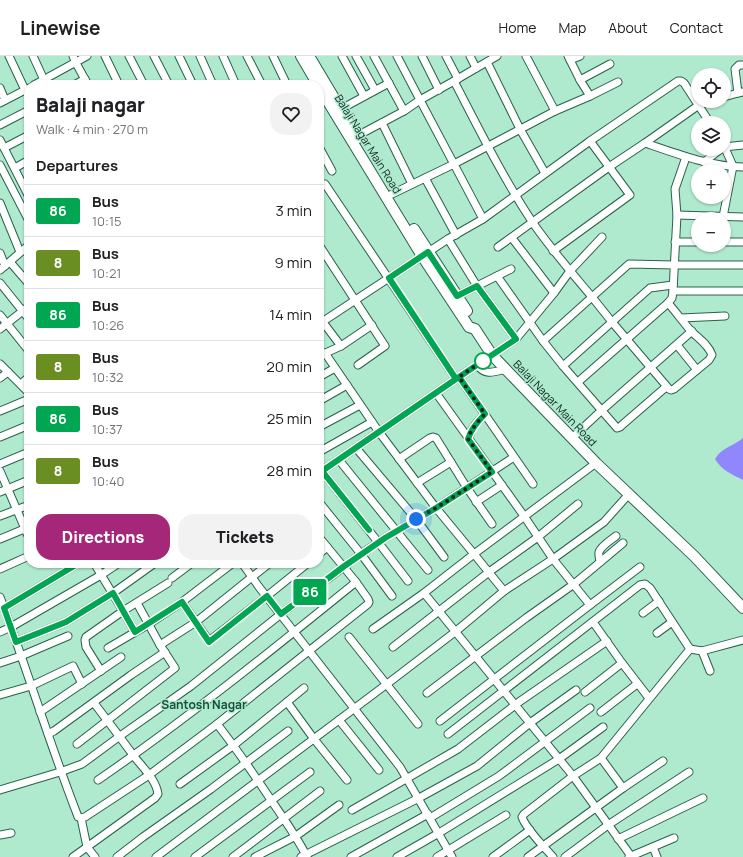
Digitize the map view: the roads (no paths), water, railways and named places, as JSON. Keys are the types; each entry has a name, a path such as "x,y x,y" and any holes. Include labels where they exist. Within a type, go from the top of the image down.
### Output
{"street":[{"path":"9,56 24,84"},
{"path":"33,56 44,80 74,59 87,56"},
{"path":"105,56 117,80"},
{"path":"129,56 141,80"},
{"path":"154,56 166,80"},
{"path":"179,56 191,80"},
{"path":"200,56 211,80"},
{"path":"223,56 234,80"},
{"path":"247,56 259,80"},
{"path":"273,56 285,80"},
{"name":"Balaji Nagar Main Road","path":"301,56 314,80"},
{"path":"309,56 323,80"},
{"path":"342,56 364,96"},
{"path":"356,56 376,90"},
{"path":"374,56 404,111"},
{"path":"397,56 483,219"},
{"path":"422,56 439,90"},
{"path":"446,56 488,147 515,196 553,250 666,387 671,390 697,370 712,356 708,348 668,303"},
{"path":"470,56 476,68"},
{"path":"526,56 555,111"},
{"path":"580,56 569,58 590,96"},
{"path":"357,136 404,111 420,100 495,57"},
{"path":"74,59 85,80"},
{"path":"487,62 520,129 545,173"},
{"path":"580,80 610,64"},
{"path":"731,95 741,92 735,69 739,65 743,65"},
{"path":"324,81 392,194 425,254 457,296 474,323 475,329"},
{"path":"324,319 448,239 483,219 590,141 678,81 684,83 691,93"},
{"path":"392,194 488,147 555,111 618,82"},
{"path":"341,109 389,83"},
{"path":"0,88 3,101 24,90"},
{"name":"Balaji Nagar Main Road","path":"324,97 425,254 469,327 475,329 492,355 596,463 694,556 743,608"},
{"path":"498,247 609,167 695,108"},
{"path":"0,125 24,113"},
{"path":"382,123 412,184"},
{"path":"4,148 24,138"},
{"path":"0,140 14,168 24,182"},
{"path":"553,250 630,195 590,141"},
{"path":"645,143 704,162 743,167"},
{"path":"731,146 743,144"},
{"path":"324,156 332,171"},
{"path":"704,162 712,156"},
{"path":"724,212 733,166 728,156"},
{"path":"578,382 627,340 672,298 677,215 675,189 686,157"},
{"path":"14,168 24,163"},
{"path":"0,165 24,211"},
{"path":"425,178 456,235"},
{"path":"325,184 458,378 485,414 533,484"},
{"path":"0,203 20,252"},
{"path":"677,215 691,216"},
{"path":"731,217 743,217"},
{"path":"324,470 516,339 570,271 602,237"},
{"path":"512,238 554,293"},
{"path":"448,239 477,286 516,339"},
{"path":"675,242 691,242"},
{"path":"731,242 743,242"},
{"path":"5,266 24,250"},
{"path":"0,253 5,266 24,280"},
{"path":"324,253 385,346 358,365"},
{"path":"543,341 629,264 743,265"},
{"path":"457,296 511,269"},
{"path":"497,276 543,341 617,428 666,387"},
{"path":"0,283 24,313"},
{"path":"563,366 650,288 743,292"},
{"path":"0,330 22,311"},
{"path":"0,315 24,345"},
{"path":"681,318 725,316"},
{"path":"324,354 341,346 372,325"},
{"path":"324,326 341,346"},
{"path":"572,438 692,331"},
{"path":"677,345 697,370"},
{"path":"324,357 335,368 379,432 436,508 504,591"},
{"path":"0,364 24,387"},
{"path":"477,365 480,370 488,372 506,369"},
{"path":"324,374 335,368"},
{"path":"0,378 8,372"},
{"path":"324,398 347,385"},
{"path":"436,393 553,559 590,605"},
{"path":"0,411 24,401"},
{"path":"324,424 360,405"},
{"path":"468,439 475,425 485,414"},
{"path":"324,449 372,422"},
{"path":"0,438 24,427"},
{"path":"399,459 433,436 436,438 476,502 492,524"},
{"path":"356,448 416,519 444,557"},
{"path":"0,464 24,454"},
{"path":"0,790 82,764 191,686 281,614 360,554 397,530 436,508 514,457"},
{"path":"339,460 428,570"},
{"path":"417,483 451,462"},
{"path":"373,629 424,593 596,463"},
{"path":"0,471 16,510 24,523"},
{"path":"324,476 408,581"},
{"path":"0,492 24,482"},
{"path":"476,502 502,486"},
{"path":"156,857 387,684 455,632 504,591 553,559 604,522 629,494"},
{"path":"393,647 489,572 538,537 578,504"},
{"path":"0,516 24,507"},
{"path":"324,508 392,596"},
{"path":"0,539 24,529"},
{"path":"600,562 598,554 602,548 616,536"},
{"path":"81,818 85,817 149,775 217,724 368,604 368,599 356,582 324,543"},
{"path":"427,693 526,618 574,584 623,543"},
{"path":"324,550 328,547"},
{"path":"0,569 24,558"},
{"path":"440,721 640,567"},
{"path":"4,608 71,568"},
{"path":"97,568 124,611 135,632"},
{"path":"0,632 112,568"},
{"path":"16,642 66,622 113,593 148,568"},
{"path":"101,671 86,646 86,637 136,602 170,581 186,568"},
{"path":"108,648 149,624 182,602 226,568"},
{"path":"246,568 400,767 452,857"},
{"path":"160,645 196,622 263,568"},
{"path":"182,602 209,642 302,568"},
{"path":"98,780 206,702 356,582"},
{"path":"448,734 640,585 645,584 650,588 690,649 702,651 743,640"},
{"path":"424,593 574,776 630,856 674,838"},
{"path":"0,599 11,627 60,772 78,817 81,818 87,847 94,857"},
{"path":"643,613 659,601"},
{"path":"77,744 175,668 160,645 136,602"},
{"path":"593,622 637,684 649,698"},
{"path":"657,633 672,622"},
{"path":"0,663 21,656 68,636"},
{"path":"349,638 418,724"},
{"path":"352,810 458,749 607,641"},
{"path":"553,857 530,830 522,817 574,776 601,758 690,649"},
{"path":"702,651 710,671"},
{"path":"48,734 165,652"},
{"path":"40,712 121,657"},
{"path":"585,692 622,663"},
{"path":"0,695 31,686 73,666 82,684"},
{"path":"602,712 637,684"},
{"path":"180,784 234,745 304,688"},
{"path":"217,724 234,745 296,836 305,856 419,798 477,766 530,723 576,690"},
{"path":"287,702 347,780"},
{"path":"73,857 155,798 158,794 157,788 149,775 94,703"},
{"path":"351,857 429,816 499,776 590,708"},
{"path":"339,720 379,770"},
{"path":"397,857 439,833 559,759 603,727"},
{"path":"117,857 288,731"},
{"path":"601,758 623,788"},
{"path":"528,857 663,761"},
{"path":"195,857 310,772"},
{"path":"565,857 608,826 689,772"},
{"path":"233,857 320,791"},
{"path":"618,839 703,798"},
{"path":"255,857 296,836 339,805"},
{"path":"437,857 506,815"},
{"path":"493,857 530,830"},
{"path":"0,835 11,833"},
{"path":"653,847 657,857"}],"district":[{"name":"Santosh Nagar","path":"204,705"}]}
